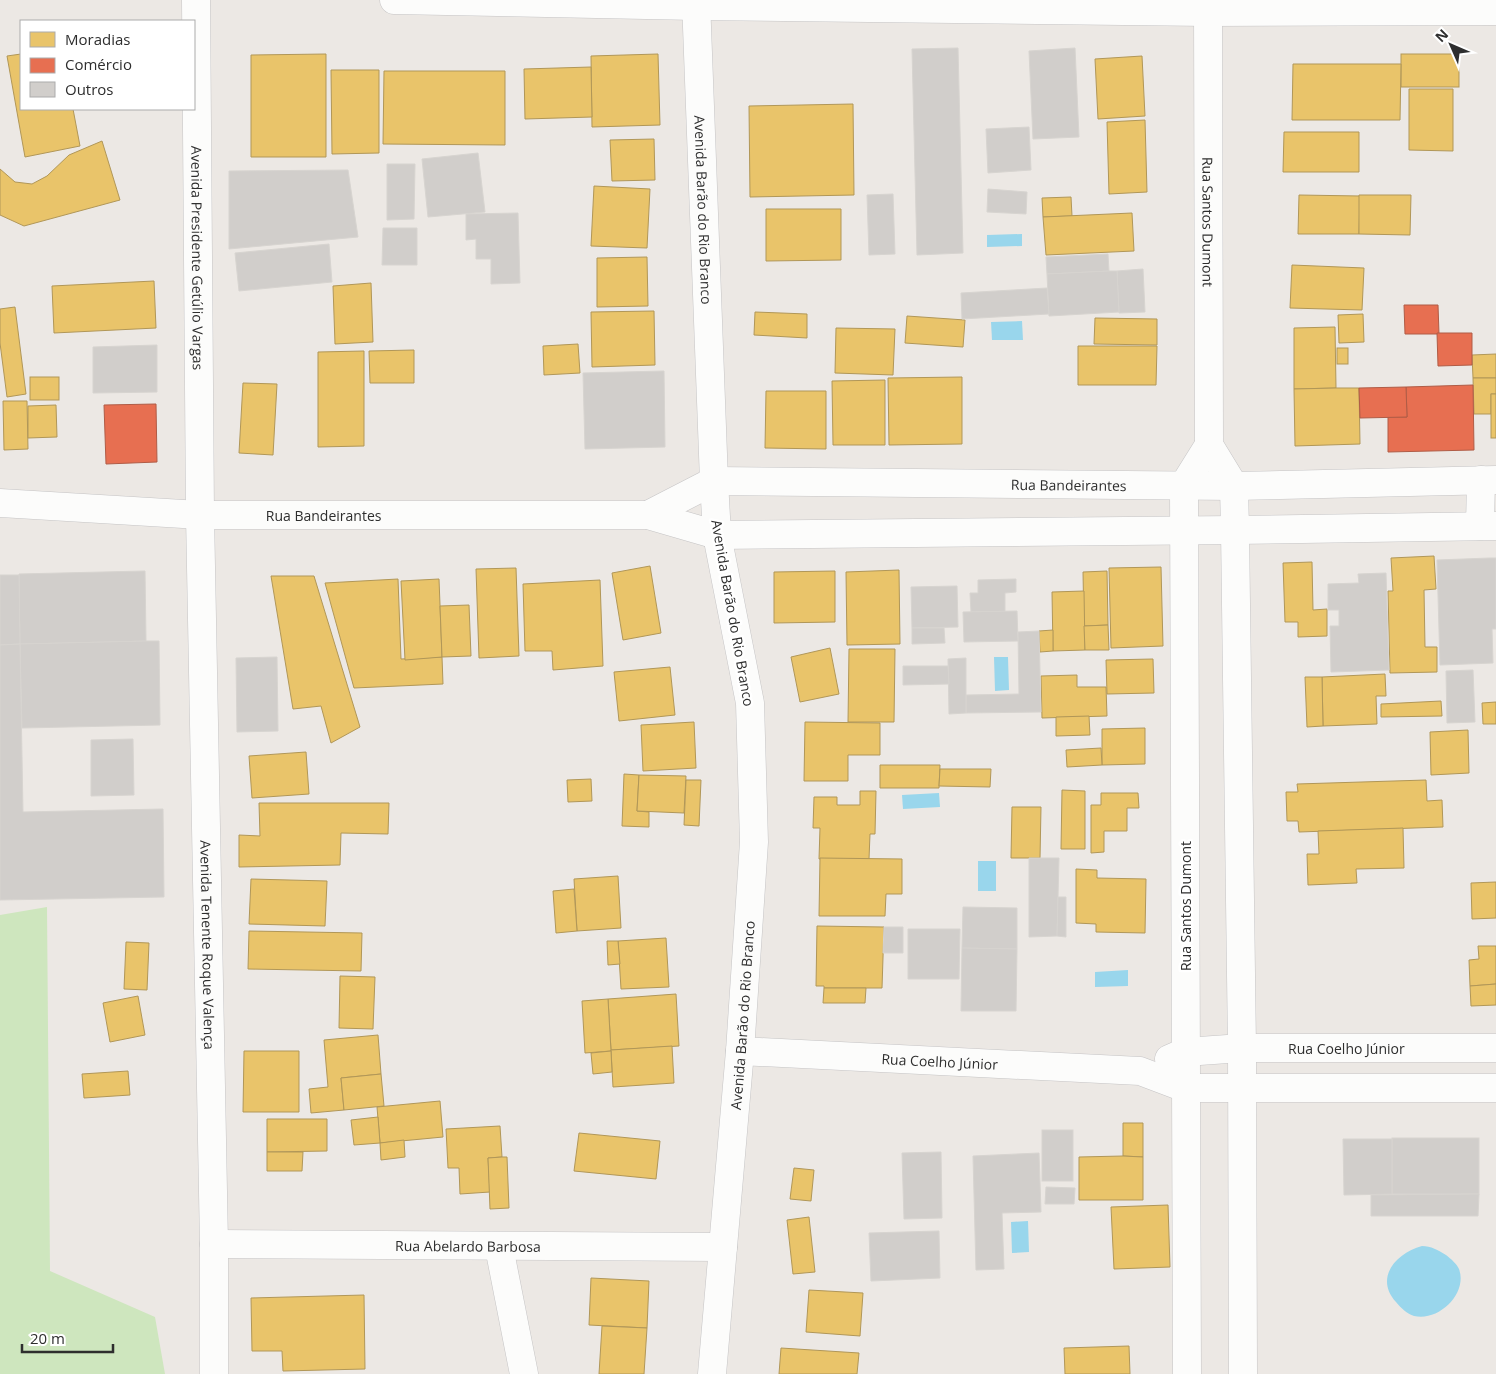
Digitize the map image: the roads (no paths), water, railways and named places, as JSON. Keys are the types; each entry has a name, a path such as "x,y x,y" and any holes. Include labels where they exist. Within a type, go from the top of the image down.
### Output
{"street":[{"name":"Avenida Presidente Getúlio Vargas","path":"196,0 200,515"},
{"path":"394,0 1208,6 1496,11"},
{"name":"Avenida Barão do Rio Branco","path":"696,3 717,535 750,702 754,842 740,1051 712,1374"},
{"name":"Rua Santos Dumont","path":"1208,6 1209,445"},
{"path":"1184,485 1209,445 1234,486 1242,1048 1242,1374"},
{"name":"Rua Bandeirantes","path":"648,515 714,481 1234,486 1489,480"},
{"path":"1488,526 1489,480"},
{"name":"Rua Santos Dumont","path":"1184,485 1187,1374"},
{"name":"Rua Bandeirantes","path":"0,503 200,515 648,515 717,535 1488,526"},
{"name":"Avenida Tenente Roque Valença","path":"200,515 214,1244 214,1374"},
{"name":"Rua Coelho Júnior","path":"1140,1071 1185,1052 1242,1048 1496,1048"},
{"name":"Rua Coelho Júnior","path":"740,1051 1140,1071 1185,1088 1496,1088"},
{"name":"Rua Abelardo Barbosa","path":"214,1244 723,1248"},
{"path":"500,1247 524,1374"}],"water":[{"path":"1022,234 1022,246 987,247 987,235"},
{"path":"1022,321 1023,340 992,340 991,322"},
{"path":"994,657 1008,657 1009,690 995,691"},
{"path":"939,793 940,807 903,809 902,795"},
{"path":"978,861 996,861 996,891 978,891"},
{"path":"1128,970 1128,986 1095,987 1095,972"},
{"path":"1028,1221 1029,1252 1012,1253 1011,1222"},
{"path":"1422,1246 1434,1249 1448,1257 1458,1267 1461,1278 1455,1296 1449,1304 1433,1315 1423,1317 1411,1315 1402,1309 1390,1293 1387,1284 1391,1268 1397,1260 1404,1254"}]}
